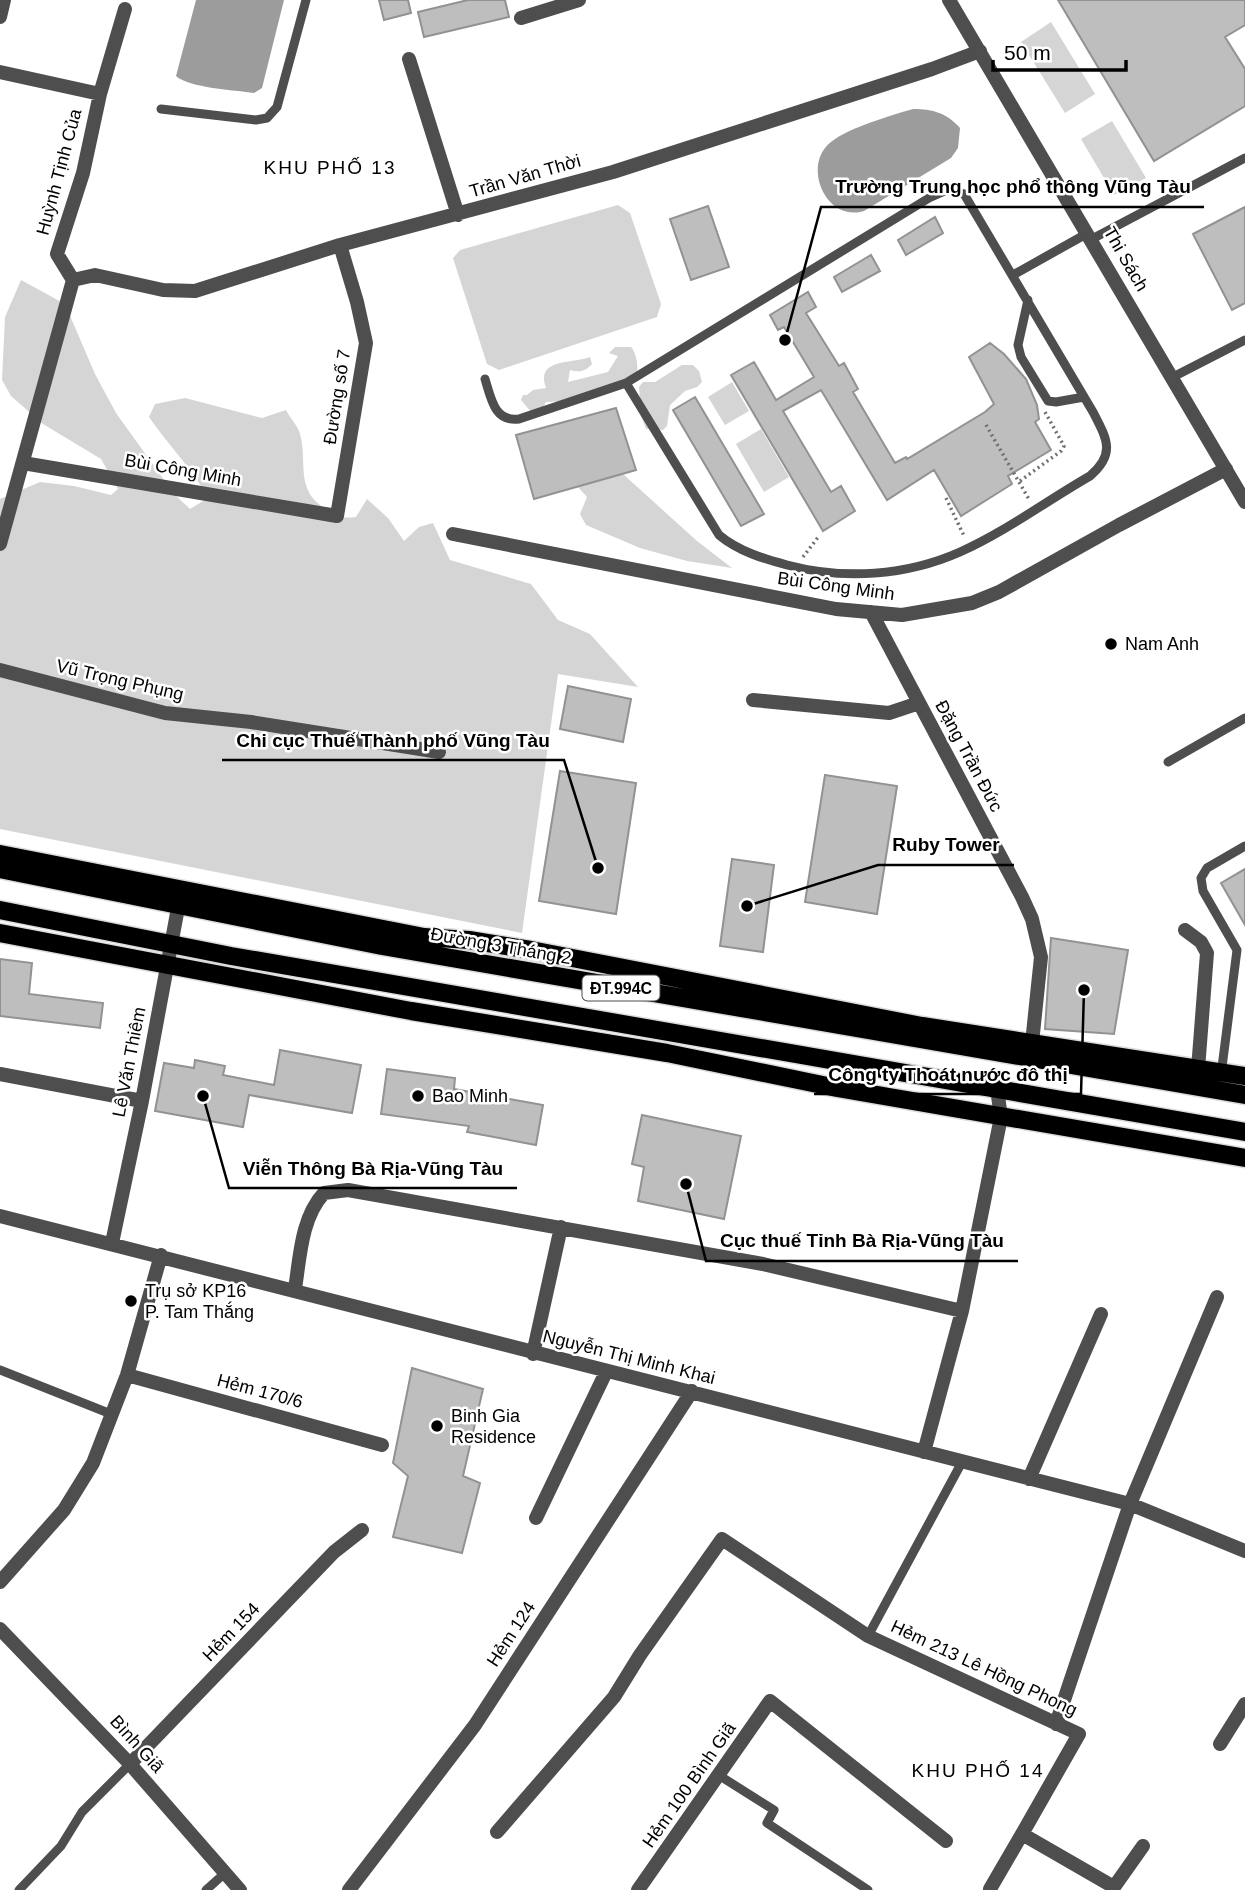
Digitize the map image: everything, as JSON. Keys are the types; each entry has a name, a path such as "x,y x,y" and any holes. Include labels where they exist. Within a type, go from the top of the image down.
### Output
{"main road":[{"name":"Đường 3 Tháng 2","path":"0,854 382,946 1220,1081 1245,1076"},
{"name":"Đường 3 Tháng 2","path":"0,869 180,896"},
{"name":"ĐT.994C","path":"0,910 171,944 1245,1132"},
{"path":"0,933 411,1011 618,1044 837,1088 1245,1157"},
{"name":"Đường 3 Tháng 2","path":"1002,1046 1032,1043 1198,1069 1245,1095"}],"street":[{"path":"0,17 4,0"},
{"path":"520,18 579,0"},
{"name":"Thi Sách","path":"949,0 1245,502"},
{"name":"Huỳnh Tịnh Của","path":"73,280 57,254 83,173 100,94 125,9"},
{"name":"Trần Văn Thời","path":"73,280 95,275 163,290 195,291 340,245 613,172 980,51"},
{"path":"409,59 458,215"},
{"path":"0,72 100,94"},
{"name":"Đường số 7","path":"337,516 366,343 340,245"},
{"path":"0,544 73,280"},
{"name":"Bùi Công Minh","path":"23,463 337,516"},
{"name":"Bùi Công Minh","path":"453,534 836,609 902,615 981,600 999,592 1119,525 1226,470"},
{"name":"Đặng Trần Đức","path":"871,612 1023,897 1032,919 1041,957 1032,1043"},
{"name":"Vũ Trọng Phụng","path":"0,670 165,713 251,722 439,752"},
{"path":"753,700 889,713 919,703"},
{"name":"Lê Văn Thiêm","path":"112,1243 142,1101 180,896"},
{"path":"1185,930 1200,942 1207,953 1198,1069"},
{"path":"0,1074 142,1101"},
{"path":"924,1452 962,1311 1001,1117 997,1089"},
{"path":"295,1289 304,1234 315,1203 324,1193 348,1190 763,1264 962,1311"},
{"name":"Nguyễn Thị Minh Khai","path":"0,1216 295,1289 533,1354 692,1391 1130,1504 1245,1551"},
{"path":"533,1354 561,1227"},
{"path":"0,1582 64,1510 93,1463 127,1375 161,1255"},
{"path":"1056,1724 1130,1504 1217,1297"},
{"path":"1029,1479 1101,1314"},
{"path":"537,1518 606,1372"},
{"name":"Hẻm 170/6","path":"127,1375 382,1446"},
{"name":"Hẻm 124","path":"349,1890 475,1725 692,1391"},
{"name":"Hẻm 154","path":"130,1764 334,1552 362,1530"},
{"name":"Hẻm 213 Lê Hồng Phong","path":"497,1832 614,1697 640,1655 722,1539 868,1636 1079,1734 1022,1834"},
{"name":"Bình Giã","path":"0,1629 130,1764 240,1890"},
{"name":"Hẻm 100 Bình Giã","path":"638,1890 770,1701 946,1841"},
{"path":"1220,1744 1245,1704"},
{"path":"990,1889 1022,1834 1113,1889 1143,1846"}],"lane":[{"path":"161,109 256,120 267,118 277,107 306,0"},
{"path":"1013,275 1245,158"},
{"path":"485,379 494,408 509,421 626,383 929,198 947,190 964,194 1104,432 1108,448 1105,460 1090,476 969,547 919,566 879,573 826,573 762,558 719,535 626,383"},
{"path":"1028,300 1018,345 1021,357 1048,401 1084,397"},
{"path":"1173,377 1245,340"},
{"path":"1168,762 1245,718"},
{"path":"1220,1081 1237,950 1203,891 1201,878 1207,869 1245,846"},
{"path":"0,1370 111,1414"},
{"path":"868,1636 961,1462"},
{"path":"19,1890 61,1846 82,1812 130,1764"},
{"path":"720,1776 774,1810 767,1823 868,1890"},
{"path":"206,1890 225,1872"}],"path":[{"path":"1020,481 1064,446 1044,409"},
{"path":"986,425 1035,509"},
{"path":"946,498 969,547"},
{"path":"796,567 819,536"}],"shaded area":[{"path":"196,0 284,0 262,88 254,93 213,88 176,76"},
{"path":"1051,22 1095,94 1065,113 1021,42"},
{"path":"913,109 939,113 960,128 958,148 951,158 864,211 850,212 839,209 829,201 818,177 818,164 822,152 831,142 870,122"},
{"path":"1112,121 1146,178 1114,195 1081,139"},
{"path":"618,205 630,213 661,304 657,317 499,370 487,364 453,258 460,250"},
{"path":"21,280 65,304 95,374 116,413 174,494 190,509 208,498 149,417 155,404 185,398 262,418 286,410 300,434 306,484 316,501 326,509 343,517 356,517 367,499 388,518 404,541 419,527 433,523 450,560 531,584 558,620 590,634 638,687 558,674 522,933 0,829 0,499 40,482 74,486 111,495 118,489 101,459 43,424 11,396 2,380 5,317"},
{"path":"615,347 631,347 633,350 637,363 637,380 596,390 590,400 546,402 542,409 532,413 521,400 523,395 533,390 546,388 546,371 557,364 590,357 592,364 587,368 570,370 568,382 608,372 618,356 609,353"},
{"path":"682,365 693,365 699,371 702,382 685,391 670,405 667,426 663,430 646,429 641,416 639,387 643,382 655,382"},
{"path":"732,382 749,411 725,425 708,397"},
{"path":"761,429 789,477 764,492 736,444"},
{"path":"623,474 697,541 732,568 687,561 640,548 586,525 580,514 587,497 578,487"}],"building":[{"path":"379,0 408,0 411,13 384,20"},
{"path":"468,0 505,0 509,17 424,37 418,12"},
{"path":"1058,0 1245,0 1245,25 1225,37 1245,69 1245,106 1154,161"},
{"path":"708,206 729,267 691,280 670,219"},
{"path":"1245,207 1245,303 1232,310 1193,234"},
{"path":"935,217 943,233 906,255 898,240"},
{"path":"871,255 880,271 842,292 834,277"},
{"path":"808,292 816,307 806,313 839,366 844,363 858,389 853,392 895,463 906,457 907,459 994,404 969,357 990,343 1004,354 1026,379 1037,405 1039,419 1035,422 1051,450 1008,476 1012,484 961,516 934,470 887,500 821,390 783,411 831,492 841,486 855,511 823,531 731,375 754,362 776,400 814,377 784,327 778,330 770,315"},
{"path":"695,397 764,514 741,526 673,410"},
{"path":"616,408 636,470 534,499 516,435"},
{"path":"568,686 631,699 623,742 560,729"},
{"path":"560,771 636,783 616,914 539,901"},
{"path":"825,775 897,786 877,914 805,902"},
{"path":"732,859 774,865 763,952 720,946"},
{"path":"1245,869 1245,925 1221,883"},
{"path":"1051,938 1128,950 1114,1034 1045,1029"},
{"path":"0,959 32,963 29,994 103,1003 100,1028 0,1016"},
{"path":"280,1050 361,1065 352,1113 249,1095 243,1127 155,1111 164,1063 194,1068 195,1060 225,1066 223,1075 274,1085"},
{"path":"387,1069 455,1078 454,1089 543,1105 536,1145 467,1132 469,1126 381,1114"},
{"path":"642,1115 741,1136 724,1219 638,1201 644,1167 632,1164"},
{"name":"Binh Gia Residence","path":"412,1368 483,1389 463,1476 480,1483 462,1553 393,1537 408,1476 393,1463"}],"place":[{"name":"Trường Trung học phổ thông Vũng Tàu","path":"785,340"},
{"name":"Nam Anh","path":"1111,644"},
{"name":"Chi cục Thuế Thành phố Vũng Tàu","path":"598,868"},
{"name":"Ruby Tower","path":"747,906"},
{"name":"Công ty Thoát nước đô thị","path":"1084,990"},
{"name":"Viễn Thông Bà Rịa-Vũng Tàu","path":"203,1096"},
{"name":"Bao Minh","path":"418,1096"},
{"name":"Cục thuế Tỉnh Bà Rịa-Vũng Tàu","path":"686,1184"},
{"name":"Trụ sở KP16 P. Tam Thắng","path":"131,1301"},
{"name":"Binh Gia Residence","path":"437,1426"}],"district":[{"name":"KHU PHỐ 13","path":"330,167"},
{"name":"KHU PHỐ 14","path":"978,1770"}]}
